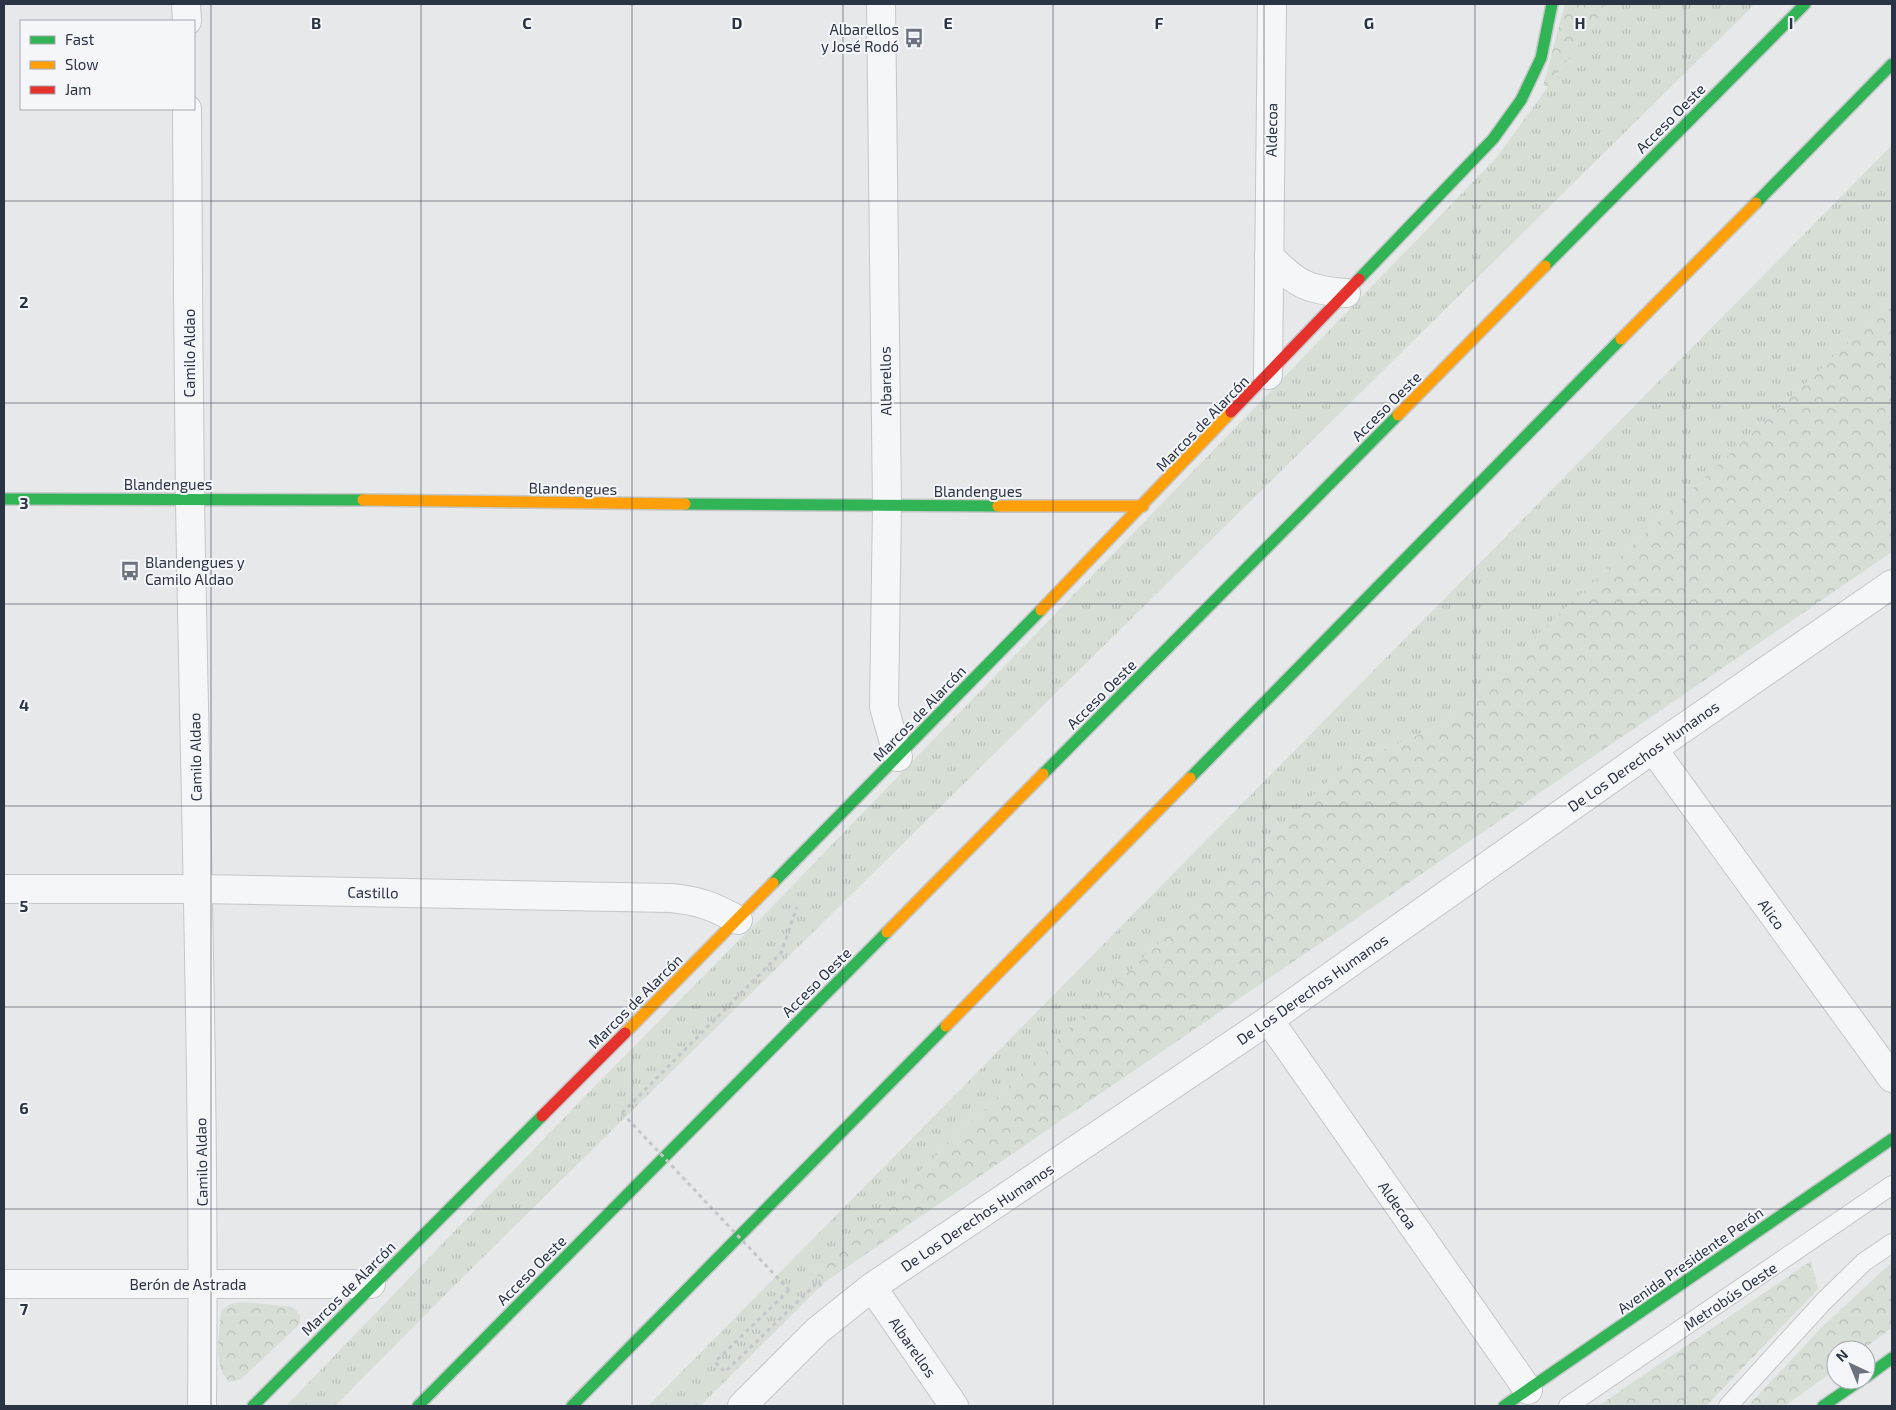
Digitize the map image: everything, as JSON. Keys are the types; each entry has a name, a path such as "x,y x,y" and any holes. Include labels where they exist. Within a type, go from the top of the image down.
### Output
{"main road":[{"name":"Marcos de Alarcón","path":"253,1406 371,1284 738,920 898,757 1143,506 1493,140 1521,100 1540,58 1552,4"},
{"name":"Acceso Oeste","path":"418,1406 1805,4"},
{"path":"572,1406 1892,64"},
{"name":"Blandengues","path":"4,498 190,498 887,507 1143,506"},
{"name":"Avenida Presidente Perón","path":"1504,1406 1892,1139"},
{"path":"1876,1370 1892,1358"},
{"path":"1823,1406 1846,1390"}],"street":[{"path":"186,4 186,20"},
{"name":"Albarellos","path":"881,4 887,507 884,708 898,757"},
{"name":"Aldecoa","path":"1268,375 1272,4"},
{"name":"Camilo Aldao","path":"187,110 190,498 198,889 203,1284 202,1406"},
{"path":"1269,256 1284,272 1301,285 1323,292 1346,294"},
{"name":"De Los Derechos Humanos","path":"742,1406 817,1331 872,1287 1268,1020 1653,749 1892,584"},
{"name":"Alico","path":"1653,749 1892,1078"},
{"name":"Castillo","path":"4,889 198,889 671,898 697,901 720,910 738,920"},
{"name":"Aldecoa","path":"1268,1020 1528,1390"},
{"name":"Berón de Astrada","path":"4,1284 371,1284"},
{"name":"Albarellos","path":"872,1287 954,1406"}],"lane":[{"name":"Metrobús Oeste","path":"1568,1406 1892,1185"},
{"path":"1728,1406 1824,1301 1864,1262 1892,1243"}],"path":[{"path":"790,865 801,893 781,953 622,1113 790,1290 715,1362 725,1372 818,1282 827,1292"}],"green space":[{"path":"1565,4 1608,4 1548,86 1543,86"},
{"path":"1608,4 1755,4 451,1289 335,1406 286,1406 1497,157"},
{"path":"1892,145 1892,302 1441,725 1343,767 814,1272 825,1282 700,1406 648,1406"},
{"path":"1892,302 1892,552 825,1282 814,1272 1343,767 1441,725"},
{"path":"1811,1261 1818,1289 1706,1406 1598,1406"},
{"path":"1892,1262 1892,1328 1876,1340 1826,1340 1826,1376 1785,1406 1748,1406 1821,1328"},
{"path":"244,1302 292,1307 300,1314 300,1324 241,1379 229,1382 220,1367 218,1348 221,1311 230,1304"}],"traffic: fast":[{"path":"1359,279 1493,139 1521,100 1541,58 1552,4"},
{"path":"1545,266 1805,4"},
{"path":"1756,203 1892,64"},
{"path":"1190,778 1621,339"},
{"path":"1043,774 1398,415"},
{"path":"4,499 363,500"},
{"path":"685,504 998,506"},
{"path":"773,883 1041,610"},
{"path":"418,1406 887,932"},
{"path":"572,1406 946,1026"},
{"path":"253,1406 542,1116"},
{"path":"1504,1406 1892,1139"},
{"path":"1876,1370 1892,1358"},
{"path":"1823,1406 1846,1390"}],"traffic: slow":[{"path":"1621,339 1756,203"},
{"path":"1398,415 1545,266"},
{"path":"1041,610 1231,412"},
{"path":"363,500 685,504"},
{"path":"998,506 1143,506"},
{"path":"887,932 1043,774"},
{"path":"946,1026 1190,778"},
{"path":"625,1033 773,883"}],"traffic: jam":[{"path":"1231,412 1359,279"},
{"path":"542,1116 625,1033"}],"place":[{"name":"Albarellos y José Rodó","path":"914,38"},
{"name":"Blandengues y Camilo Aldao","path":"130,571"}]}
